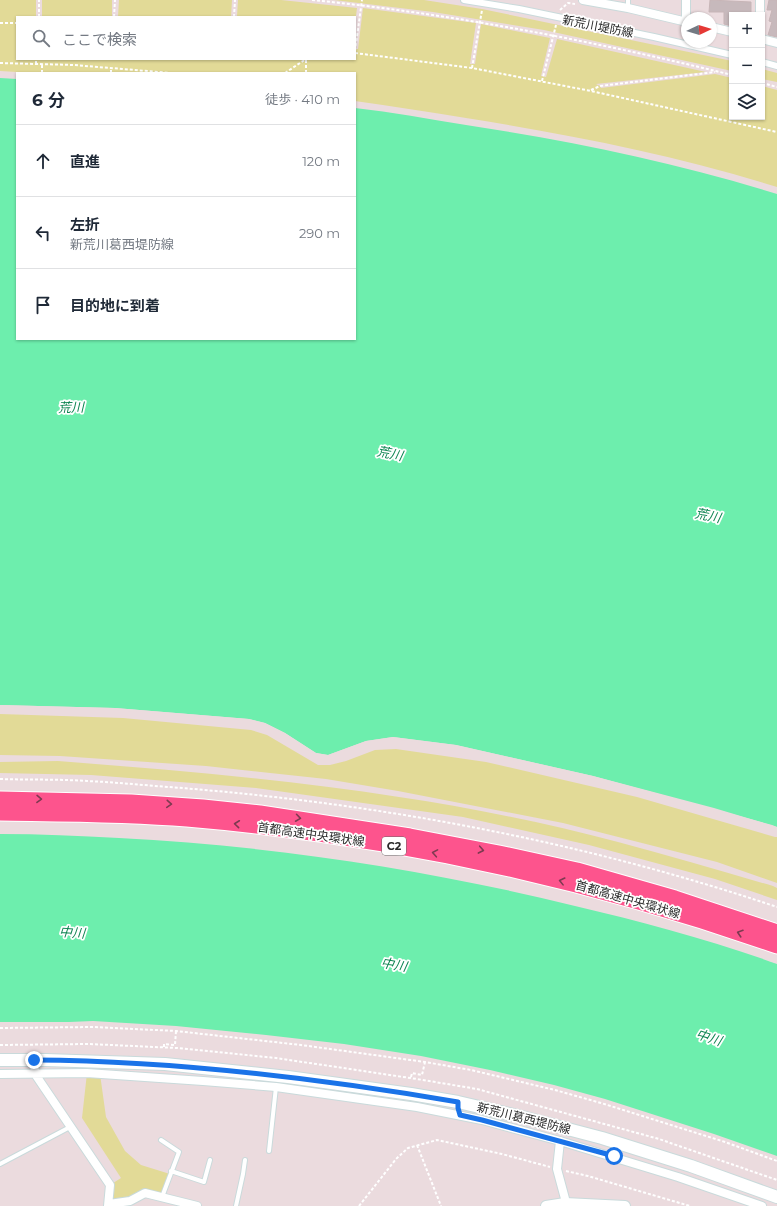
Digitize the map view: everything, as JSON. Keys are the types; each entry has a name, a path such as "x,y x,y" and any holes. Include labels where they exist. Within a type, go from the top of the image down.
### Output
{"highway":[{"name":"首都高速中央環状線","path":"0,799 131,802 203,807 260,813 410,836 578,870 675,898 777,932"},
{"name":"首都高速中央環状線","path":"0,813 115,815 186,819 306,832 376,843 446,855 566,882 681,914 777,946"}],"main road":[{"name":"新荒川葛西堤防線","path":"0,1060 165,1064 288,1077 458,1102 602,1138 691,1166 777,1197"}],"street":[{"name":"新荒川堤防線","path":"464,0 518,9 729,54"},
{"path":"583,0 628,4 681,20"},
{"path":"686,0 686,12"},
{"path":"760,0 760,12"},
{"path":"717,28 729,31"},
{"path":"765,40 777,43"},
{"path":"765,63 777,66"},
{"path":"34,1060 35,1074 110,1185 108,1205 130,1200 145,1193 197,1206"},
{"path":"0,1074 87,1073 276,1087 409,1106 460,1115 560,1141 678,1176 762,1206"},
{"path":"458,1102 460,1115"},
{"path":"560,1141 556,1169 566,1204"},
{"path":"546,1206 566,1204 624,1206"}],"lane":[{"path":"269,1151 276,1087"},
{"path":"0,1164 71,1127"},
{"path":"161,1140 179,1152 162,1197"},
{"path":"171,1171 204,1182 210,1160"},
{"path":"236,1206 245,1160"}],"path":[{"path":"39,0 39,16"},
{"path":"114,16 115,0"},
{"path":"234,16 236,0"},
{"path":"312,0 361,5 479,22 554,36 729,75"},
{"path":"356,44 362,0"},
{"path":"559,11 568,3 575,4 576,0"},
{"path":"472,68 482,8"},
{"path":"0,23 16,24"},
{"path":"542,81 556,24"},
{"path":"356,52 472,68 542,81 777,132"},
{"path":"286,72 304,60"},
{"path":"306,60 306,72"},
{"path":"0,63 42,64 159,72"},
{"path":"42,64 42,72"},
{"path":"591,91 600,86 716,72"},
{"path":"765,84 777,87"},
{"path":"0,1028 94,1027 176,1031 301,1045 425,1062 471,1070 555,1090 725,1142 777,1161"},
{"path":"164,1047 164,1044 175,1045 176,1031"},
{"path":"411,1078 412,1073 422,1075 425,1062"},
{"path":"359,1206 396,1159 408,1148 437,1140 502,1154 588,1176 690,1206"},
{"path":"417,1145 441,1206"}],"shaded area":[{"path":"0,0 36,0 36,16 16,16 16,60 356,60 356,49 358,49 363,8 476,23 470,64 475,64 481,24 550,38 541,76 546,77 557,39 706,72 596,84 601,88 715,74 729,77 729,120 765,120 765,87 777,90 777,187 700,165 545,131 356,101 356,72 0,71"},
{"path":"42,0 112,0 112,16 42,16"},
{"path":"119,0 232,0 231,16 118,16"},
{"path":"238,0 281,0 357,8 356,16 237,16"},
{"path":"334,0 424,0 482,9 729,60 729,70 544,30 433,12"},
{"path":"765,70 777,73 777,82 765,80"},
{"path":"0,714 123,718 251,730 267,735 318,765 330,765 346,761 375,750 396,749 486,762 637,797 777,837 777,883 717,862 563,823 398,791 326,779 206,766 60,756 0,755"},
{"path":"58,761 272,780 399,797 482,811 564,828 773,886 777,888 777,900 715,879 589,845 463,817 256,788 91,775 0,773 0,762"},
{"path":"87,1073 100,1074 106,1117 125,1151 141,1165 170,1174 162,1197 145,1193 109,1204 110,1185 121,1178 82,1118"}],"water":[{"name":"荒川","path":"0,78 16,79 16,340 356,340 356,108 505,131 584,145 661,162 777,194 777,827 714,808 593,776 456,745 393,737 366,741 328,755 316,753 285,733 265,723 249,719 115,708 0,705"},
{"name":"中川","path":"0,834 119,838 234,847 291,853 405,870 519,893 626,918 702,939 777,964 777,1156 605,1099 490,1070 421,1056 344,1044 176,1026 93,1021 0,1022"}],"pier":[{"path":"0,705 115,708 249,719 265,723 285,733 316,753 328,755 366,741 393,737 456,745 593,776 772,825 777,827 777,829 593,778 456,747 393,739 366,743 328,757 315,755 284,735 265,725 249,721 115,710 0,707"}],"building":[{"path":"710,0 751,2 751,12 729,12 729,25 724,24 724,12 709,12"},
{"path":"769,0 777,0 777,37 768,35 772,22 769,21 772,10 767,10"}],"route":[{"path":"34,1060 165,1064 288,1077 410,1094 458,1102 460,1115 614,1156"}]}
